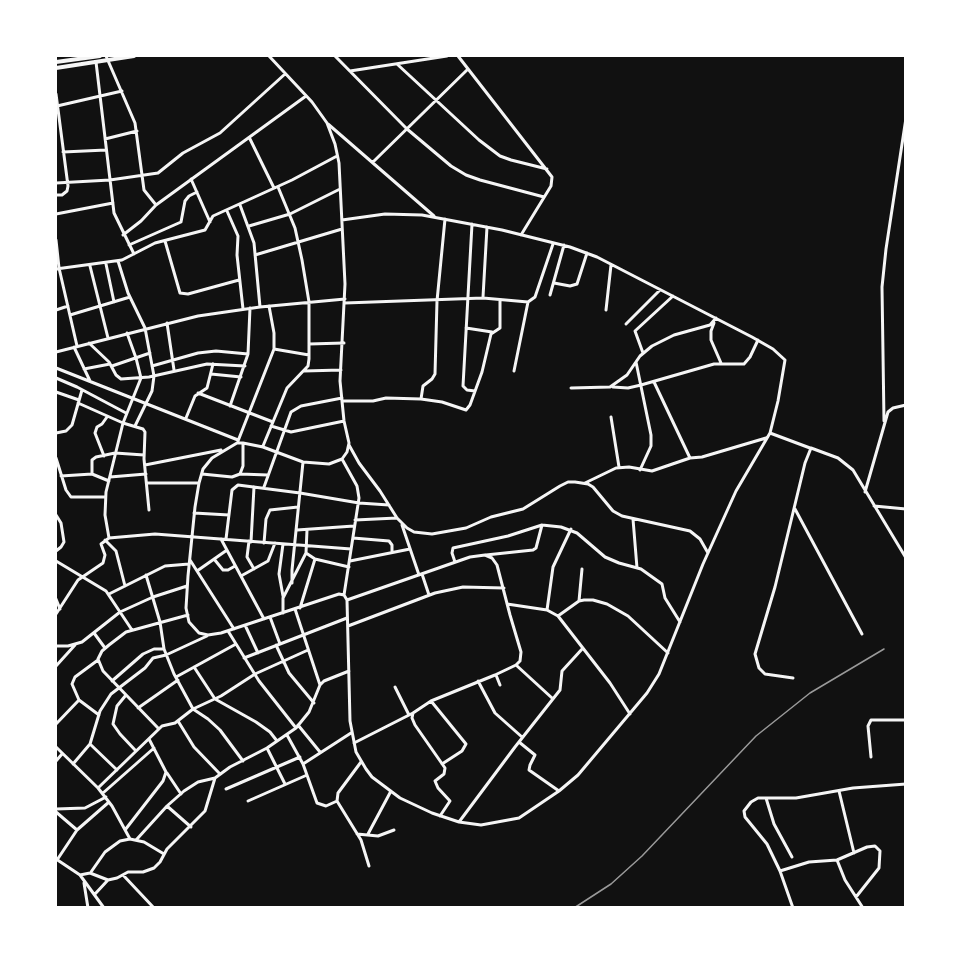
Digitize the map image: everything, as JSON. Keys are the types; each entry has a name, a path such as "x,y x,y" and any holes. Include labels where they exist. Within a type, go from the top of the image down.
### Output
{"street":[{"path":"56,62 100,56"},
{"path":"56,68 96,62 107,58 134,56"},
{"path":"269,56 327,123 435,216"},
{"path":"335,56 407,129 451,166 466,175 544,196"},
{"path":"350,71 447,56"},
{"path":"458,56 552,177 552,183 521,235"},
{"path":"107,58 137,131 144,190 156,205"},
{"path":"96,62 116,220 134,254"},
{"path":"397,64 500,156 547,169"},
{"path":"373,162 468,69"},
{"path":"56,183 110,180 142,176 164,170 183,153 220,133 285,74"},
{"path":"57,106 122,91"},
{"path":"56,94 67,181 67,191 62,195 56,195"},
{"path":"123,235 156,205 306,96"},
{"path":"884,421 882,287 906,118"},
{"path":"327,123 338,156 343,229 345,301 341,370 344,421 349,443 359,463 397,518 407,528 423,534 456,530 491,517 523,509 568,482 585,483 597,490 617,514 690,531 700,539 708,553"},
{"path":"105,139 137,131"},
{"path":"250,138 290,214 299,243 309,302 308,366 287,388 263,447"},
{"path":"56,143 62,142"},
{"path":"63,152 106,150"},
{"path":"57,269 118,261 149,246 204,230 213,216 276,188 338,156"},
{"path":"191,179 210,222"},
{"path":"249,226 290,214 340,189"},
{"path":"129,245 181,222 185,201 197,192"},
{"path":"56,214 113,203"},
{"path":"240,205 249,226 255,255 260,307"},
{"path":"226,211 238,236 237,255 243,309"},
{"path":"342,220 396,214 435,216 521,235 587,253 758,340 785,360 770,433 736,491 659,674 648,693 578,775 519,818 481,825 440,816 400,798 372,777 361,762 351,733 345,595 358,503 357,486 342,459"},
{"path":"421,399 423,386 432,380 435,374 437,301 445,219"},
{"path":"472,224 463,386 467,390 475,391"},
{"path":"483,298 487,227"},
{"path":"255,255 343,229"},
{"path":"56,240 57,269 68,306 76,347 91,382"},
{"path":"165,241 180,293 188,294 239,280"},
{"path":"514,371 528,302 534,297 553,244"},
{"path":"550,295 564,246"},
{"path":"554,283 570,286 577,284 587,253"},
{"path":"118,261 130,297 145,328 154,376 152,392 135,426"},
{"path":"106,264 114,302"},
{"path":"606,310 611,265"},
{"path":"90,266 108,338"},
{"path":"626,324 660,290"},
{"path":"643,353 635,331 673,296"},
{"path":"70,315 130,297"},
{"path":"56,352 167,322 250,308 309,302 437,301 483,298 528,302"},
{"path":"466,328 492,332 500,328 500,300"},
{"path":"56,310 68,306"},
{"path":"208,635 199,633 189,622 188,615 189,558 199,483 212,458 237,441 274,350 274,333 269,306"},
{"path":"230,406 248,354 250,308"},
{"path":"610,387 622,380 651,346 715,320"},
{"path":"715,320 710,336 721,363"},
{"path":"167,322 174,370"},
{"path":"264,488 288,417 296,408 342,400 373,401 386,398 442,402 466,410 484,365 492,332"},
{"path":"125,586 116,551 107,539 105,515 106,497 115,453 123,423 141,378 126,333"},
{"path":"571,388 628,388 721,363 744,364 758,340"},
{"path":"89,343 111,365 121,379 154,376 174,370 213,364 245,366"},
{"path":"309,344 344,343"},
{"path":"274,350 309,355"},
{"path":"152,366 216,351 248,354"},
{"path":"84,369 111,365 150,353"},
{"path":"636,362 651,441 640,470"},
{"path":"185,419 198,393 207,388 213,364"},
{"path":"56,368 237,441 276,451 303,462 329,464 342,459 349,443"},
{"path":"304,371 341,370"},
{"path":"211,374 241,377"},
{"path":"56,378 127,414"},
{"path":"654,382 690,458"},
{"path":"56,434 69,428 82,390"},
{"path":"56,392 145,432 144,455 149,510"},
{"path":"198,393 248,412 283,431 297,431 344,421"},
{"path":"865,492 888,412 893,408 906,405"},
{"path":"104,456 94,433 108,416"},
{"path":"611,417 620,467"},
{"path":"770,433 778,438 832,455 849,465 906,558"},
{"path":"585,483 620,467 652,471 690,458 702,457 766,438"},
{"path":"240,474 243,466 243,443"},
{"path":"793,678 765,674 759,668 755,654 775,587 810,448"},
{"path":"145,465 223,450"},
{"path":"92,474 92,460 96,457 115,453 144,455"},
{"path":"56,458 68,494 72,497 106,497"},
{"path":"292,583 303,462"},
{"path":"62,476 92,474 109,479 146,474"},
{"path":"202,474 232,477 240,474 268,475"},
{"path":"147,483 199,483"},
{"path":"226,539 232,490 238,485 300,492 358,503 389,505"},
{"path":"254,487 247,557 254,569"},
{"path":"873,506 906,509"},
{"path":"264,543 266,519 270,510 298,507"},
{"path":"794,508 861,634"},
{"path":"194,513 229,515"},
{"path":"56,515 61,523 64,542 56,551"},
{"path":"355,520 397,518"},
{"path":"633,519 637,568"},
{"path":"401,522 429,595"},
{"path":"455,562 453,548 508,536 542,525 561,526 577,533 605,557 637,568 662,584 665,598 681,622"},
{"path":"347,600 384,589 455,562 485,555 533,550 536,548 542,525"},
{"path":"297,531 354,526"},
{"path":"283,598 306,553 306,530"},
{"path":"546,610 554,561 571,530"},
{"path":"56,614 64,599 82,577 103,563 105,555 101,544 107,539 148,534 351,549"},
{"path":"353,538 389,541 392,552"},
{"path":"221,539 264,619"},
{"path":"241,576 268,561 275,543"},
{"path":"283,544 279,574 283,613"},
{"path":"350,561 410,549"},
{"path":"197,571 227,550"},
{"path":"306,553 315,559 349,567"},
{"path":"354,743 411,714 431,701 495,675 520,661 521,652 497,565 492,558 485,555"},
{"path":"189,558 234,629"},
{"path":"214,559 223,570 235,566"},
{"path":"315,559 298,609 303,635 320,686"},
{"path":"56,561 103,588 132,630"},
{"path":"109,594 165,566 189,564"},
{"path":"579,602 582,569"},
{"path":"146,575 160,622 166,656 193,709 219,730 243,760"},
{"path":"56,666 75,645 120,612 153,597 187,586"},
{"path":"347,626 429,595 463,587 504,588"},
{"path":"73,764 90,744 99,715 107,699 145,668 153,658 166,656 208,635 228,631 339,594 345,595"},
{"path":"60,609 56,600 64,599"},
{"path":"558,616 579,602 593,600 607,604 628,616 668,653"},
{"path":"507,604 546,610 558,616 610,683 630,714"},
{"path":"99,715 79,700 72,687 73,680 99,659 105,648 117,637 132,630 188,615"},
{"path":"270,617 283,660 296,684 314,703"},
{"path":"244,658 347,618"},
{"path":"245,625 258,653"},
{"path":"228,631 255,674 320,753"},
{"path":"94,633 105,648"},
{"path":"138,708 177,678 236,644"},
{"path":"56,646 75,645"},
{"path":"459,822 560,690 562,671 583,648"},
{"path":"112,681 143,654 154,649 164,649"},
{"path":"98,788 159,729 178,721 193,709 255,674 308,650"},
{"path":"99,659 103,671 159,729"},
{"path":"516,665 553,699"},
{"path":"194,667 214,699 256,722 278,741"},
{"path":"137,839 167,806 198,782 215,778 267,748 297,727 314,703 324,681 349,671"},
{"path":"495,675 500,685"},
{"path":"478,681 495,713 522,737"},
{"path":"395,687 415,725 446,771 437,778 436,784 450,801 440,816"},
{"path":"126,695 117,706 113,724 136,751"},
{"path":"56,724 79,700"},
{"path":"431,701 466,744 462,751 442,764"},
{"path":"871,757 868,726 871,720 906,720"},
{"path":"178,721 194,747 220,774"},
{"path":"303,764 351,733"},
{"path":"286,735 300,757 317,803 326,806 337,801"},
{"path":"148,739 181,794"},
{"path":"519,742 536,755 529,770 559,791"},
{"path":"90,744 117,770"},
{"path":"56,747 104,795 130,838"},
{"path":"56,810 84,808 104,795 154,748"},
{"path":"267,748 285,784"},
{"path":"56,761 62,754"},
{"path":"226,789 300,757"},
{"path":"361,762 338,793 337,801 364,846 369,866"},
{"path":"125,830 163,781 166,772"},
{"path":"248,801 307,775"},
{"path":"94,895 108,880 154,868 208,805 215,778"},
{"path":"793,908 780,871 767,844 744,814 755,798 796,798 853,788 906,784"},
{"path":"368,834 391,791"},
{"path":"839,791 854,853"},
{"path":"766,798 774,824 792,857"},
{"path":"104,908 80,875 56,860 77,830 109,802"},
{"path":"167,806 191,827"},
{"path":"56,810 77,830"},
{"path":"357,834 378,836 394,830"},
{"path":"90,873 105,852 130,838 137,839 164,854"},
{"path":"780,871 809,862 837,860 875,846 880,851 881,862 876,873 856,897"},
{"path":"837,860 845,880 863,908"},
{"path":"80,875 90,873 108,880"},
{"path":"123,875 154,908"},
{"path":"84,881 88,908"}],"railway":[{"path":"574,908 611,884 642,856 756,736 810,693 884,649"}]}
